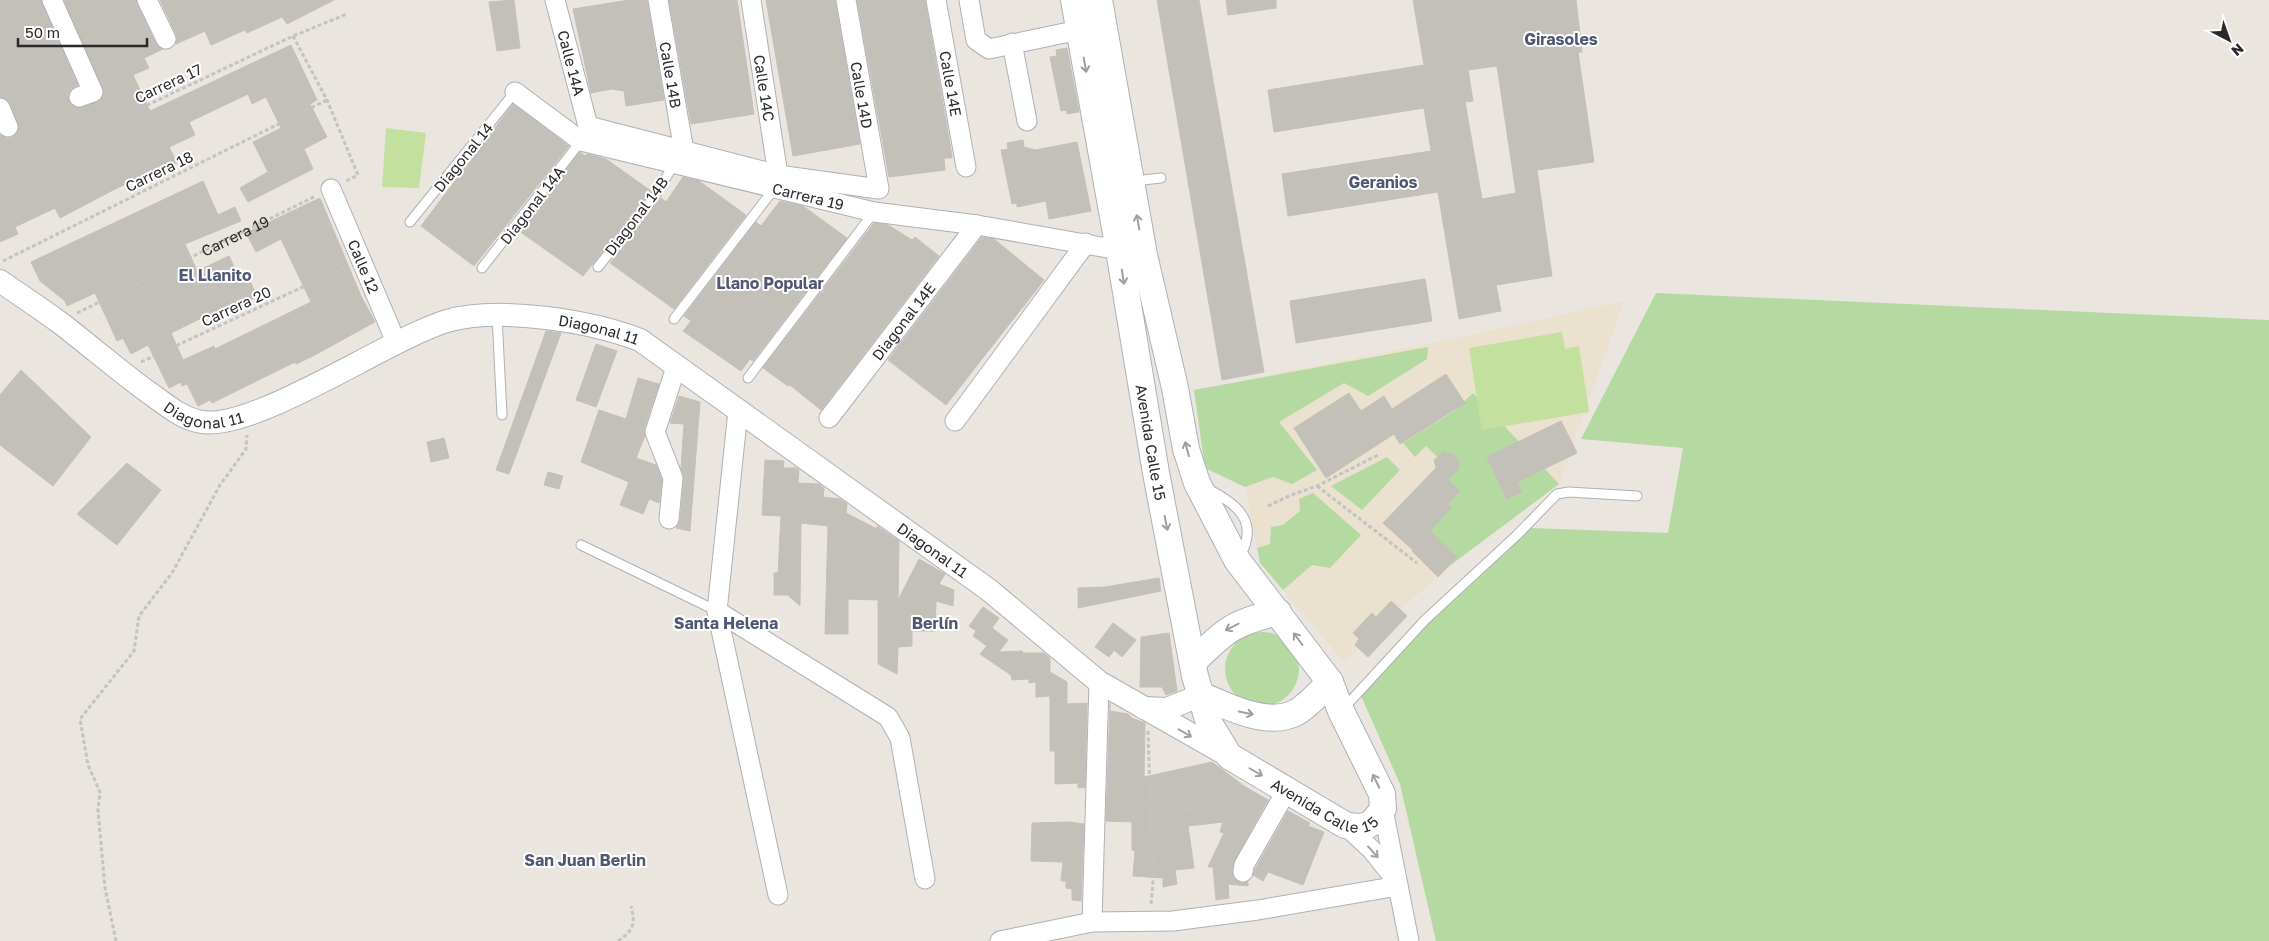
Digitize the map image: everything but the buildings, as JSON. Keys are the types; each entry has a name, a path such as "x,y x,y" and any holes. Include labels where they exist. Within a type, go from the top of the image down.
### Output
{"main road":[{"name":"Avenida Calle 15","path":"1074,0 1119,250 1156,474 1193,662 1209,723 1229,756 1345,825 1362,828 1372,824 1384,809 1382,794 1341,711 1330,682 1237,560 1197,483 1186,448 1175,388 1144,255 1099,0"},
{"path":"1193,662 1225,630 1248,619 1278,612"},
{"path":"1201,695 1240,712 1278,717 1294,713 1330,682"}],"street":[{"path":"52,0 93,92 79,98"},
{"path":"148,0 166,39"},
{"name":"Calle 14A","path":"554,0 585,134"},
{"name":"Calle 14B","path":"658,0 679,157"},
{"name":"Calle 14C","path":"751,0 776,182"},
{"name":"Calle 14D","path":"776,182 879,190 846,0"},
{"name":"Calle 14E","path":"936,0 966,166"},
{"path":"969,0 976,40 989,48 1079,30"},
{"path":"1012,44 1028,121"},
{"path":"515,92 585,134 776,182"},
{"path":"0,108 8,126"},
{"name":"Carrera 19","path":"776,182 874,212 977,225 1119,250"},
{"name":"Calle 12","path":"331,189 396,342"},
{"name":"Diagonal 14E","path":"829,418 977,225"},
{"path":"955,421 1086,243"},
{"name":"Diagonal 11","path":"0,281 58,322 178,414 208,424 223,423 250,415 396,342 447,321 497,316 579,322 614,330 640,340 676,368 989,590 1098,682 1229,756"},
{"path":"669,519 674,478 655,432 676,368"},
{"path":"738,411 718,611 778,895"},
{"path":"718,611 888,718 900,738 925,879"},
{"path":"1092,922 1098,682"},
{"name":"Diagonal 11","path":"1143,708 1168,709 1201,695"},
{"path":"1243,872 1244,865 1287,790"},
{"path":"1384,809 1409,941"},
{"path":"1345,825 1372,850 1398,884"},
{"path":"1000,941 1092,922 1173,921 1258,910 1398,884"}],"lane":[{"name":"Diagonal 14","path":"410,222 515,92"},
{"name":"Diagonal 14A","path":"482,268 585,134"},
{"name":"Diagonal 14B","path":"598,267 655,196 679,157"},
{"path":"1130,182 1161,178"},
{"path":"674,319 776,182"},
{"path":"748,378 874,212"},
{"path":"497,316 502,416"},
{"path":"1341,711 1425,620 1517,535 1557,494 1569,492 1638,496"},
{"path":"580,545 718,611"}],"path":[{"path":"230,0 234,12"},
{"name":"Carrera 17","path":"0,175 293,36 347,14"},
{"path":"293,36 327,100 358,175"},
{"name":"Carrera 18","path":"0,263 327,100"},
{"name":"Carrera 19","path":"58,322 331,189"},
{"name":"Carrera 20","path":"121,372 360,260"},
{"path":"116,941 105,888 98,810 100,792 88,765 80,719 134,651 139,616 172,573 220,485 246,449 250,415"},
{"path":"1268,506 1317,486 1378,455"},
{"path":"1317,486 1417,563"},
{"path":"1143,708 1149,734 1153,882 1150,920"},
{"path":"1151,820 1192,808"},
{"path":"618,941 630,933 635,920 631,906"}],"shaded area":[{"path":"1624,301 1559,484 1444,570 1344,662 1260,563 1245,487 1205,468 1194,390 1448,340"}],"green space":[{"path":"386,128 426,133 419,188 382,187"},
{"path":"1656,293 2269,320 2269,941 1436,941 1400,784 1358,689 1531,528 1668,533 1683,448 1581,439"},
{"path":"1562,332 1565,349 1579,346 1589,412 1482,430 1469,348"},
{"path":"1428,347 1427,359 1368,396 1344,383 1279,422 1317,470 1292,484 1273,477 1245,487 1205,468 1194,390"},
{"path":"1473,393 1559,484 1444,570 1409,539 1442,484 1452,471 1426,446 1415,457 1403,443 1454,411"},
{"path":"1387,457 1400,470 1362,510 1331,486"},
{"path":"1313,493 1361,535 1330,568 1312,565 1283,590 1260,563 1257,548 1270,544 1271,527 1283,525 1300,511 1299,499"},
{"path":"1262,632 1283,638 1293,648 1299,669 1293,690 1283,700 1262,706 1241,700 1231,690 1225,669 1231,648 1241,638"}],"district":[{"name":"Girasoles","path":"1561,39"},
{"name":"Geranios","path":"1383,182"},
{"name":"El Llanito","path":"215,275"},
{"name":"Llano Popular","path":"770,283"},
{"name":"Santa Helena","path":"726,623"},
{"name":"Berlín","path":"935,623"},
{"name":"San Juan Berlin","path":"585,860"}]}
